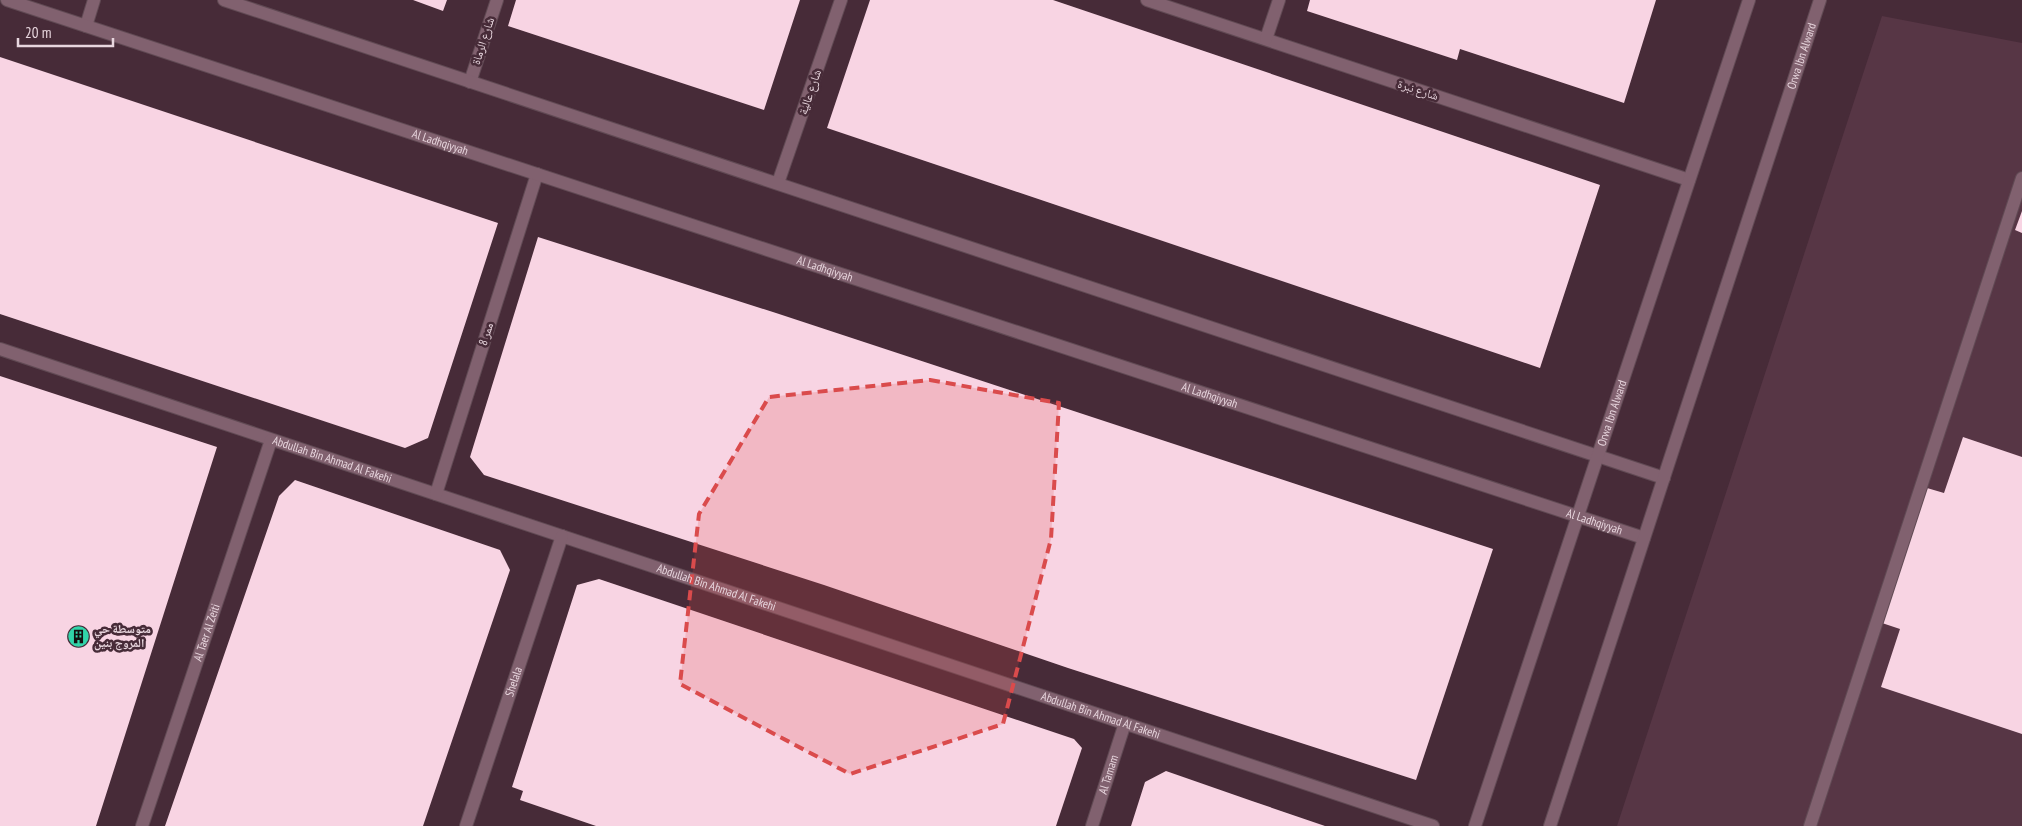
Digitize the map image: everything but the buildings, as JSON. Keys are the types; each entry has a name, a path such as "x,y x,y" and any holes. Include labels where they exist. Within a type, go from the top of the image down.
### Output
{"street":[{"name":"Al Ladhqiyyah","path":"7,0 1644,538"},
{"path":"86,26 94,0"},
{"path":"224,0 1664,478"},
{"name":"شارع الرماة","path":"470,82 497,0"},
{"name":"شارع عالية","path":"778,184 841,0"},
{"name":"شارع نبرة","path":"1147,0 1689,180"},
{"path":"1266,39 1279,0"},
{"name":"Orwa Ibn Alward","path":"1475,826 1749,0"},
{"name":"Orwa Ibn Alward","path":"1550,826 1820,0"},
{"name":"ممر 8","path":"436,494 537,174"},
{"path":"1810,826 2022,178"},
{"name":"Abdullah Bin Ahmad Al Fakehi","path":"0,350 1433,826"},
{"name":"Al Taer Al Zeiti","path":"142,826 271,440"},
{"name":"Shelala","path":"468,826 562,536"},
{"name":"Al Tamam","path":"1092,826 1125,723"}],"highlighted area":[{"path":"930,380 1059,403 1051,539 1003,724 850,774 680,684 699,514 769,397"}],"shaded area":[{"path":"1882,16 2022,43 2022,826 1617,826"}],"place":[{"name":"متوسطة حي المروج بنين","path":"78,636"}]}
